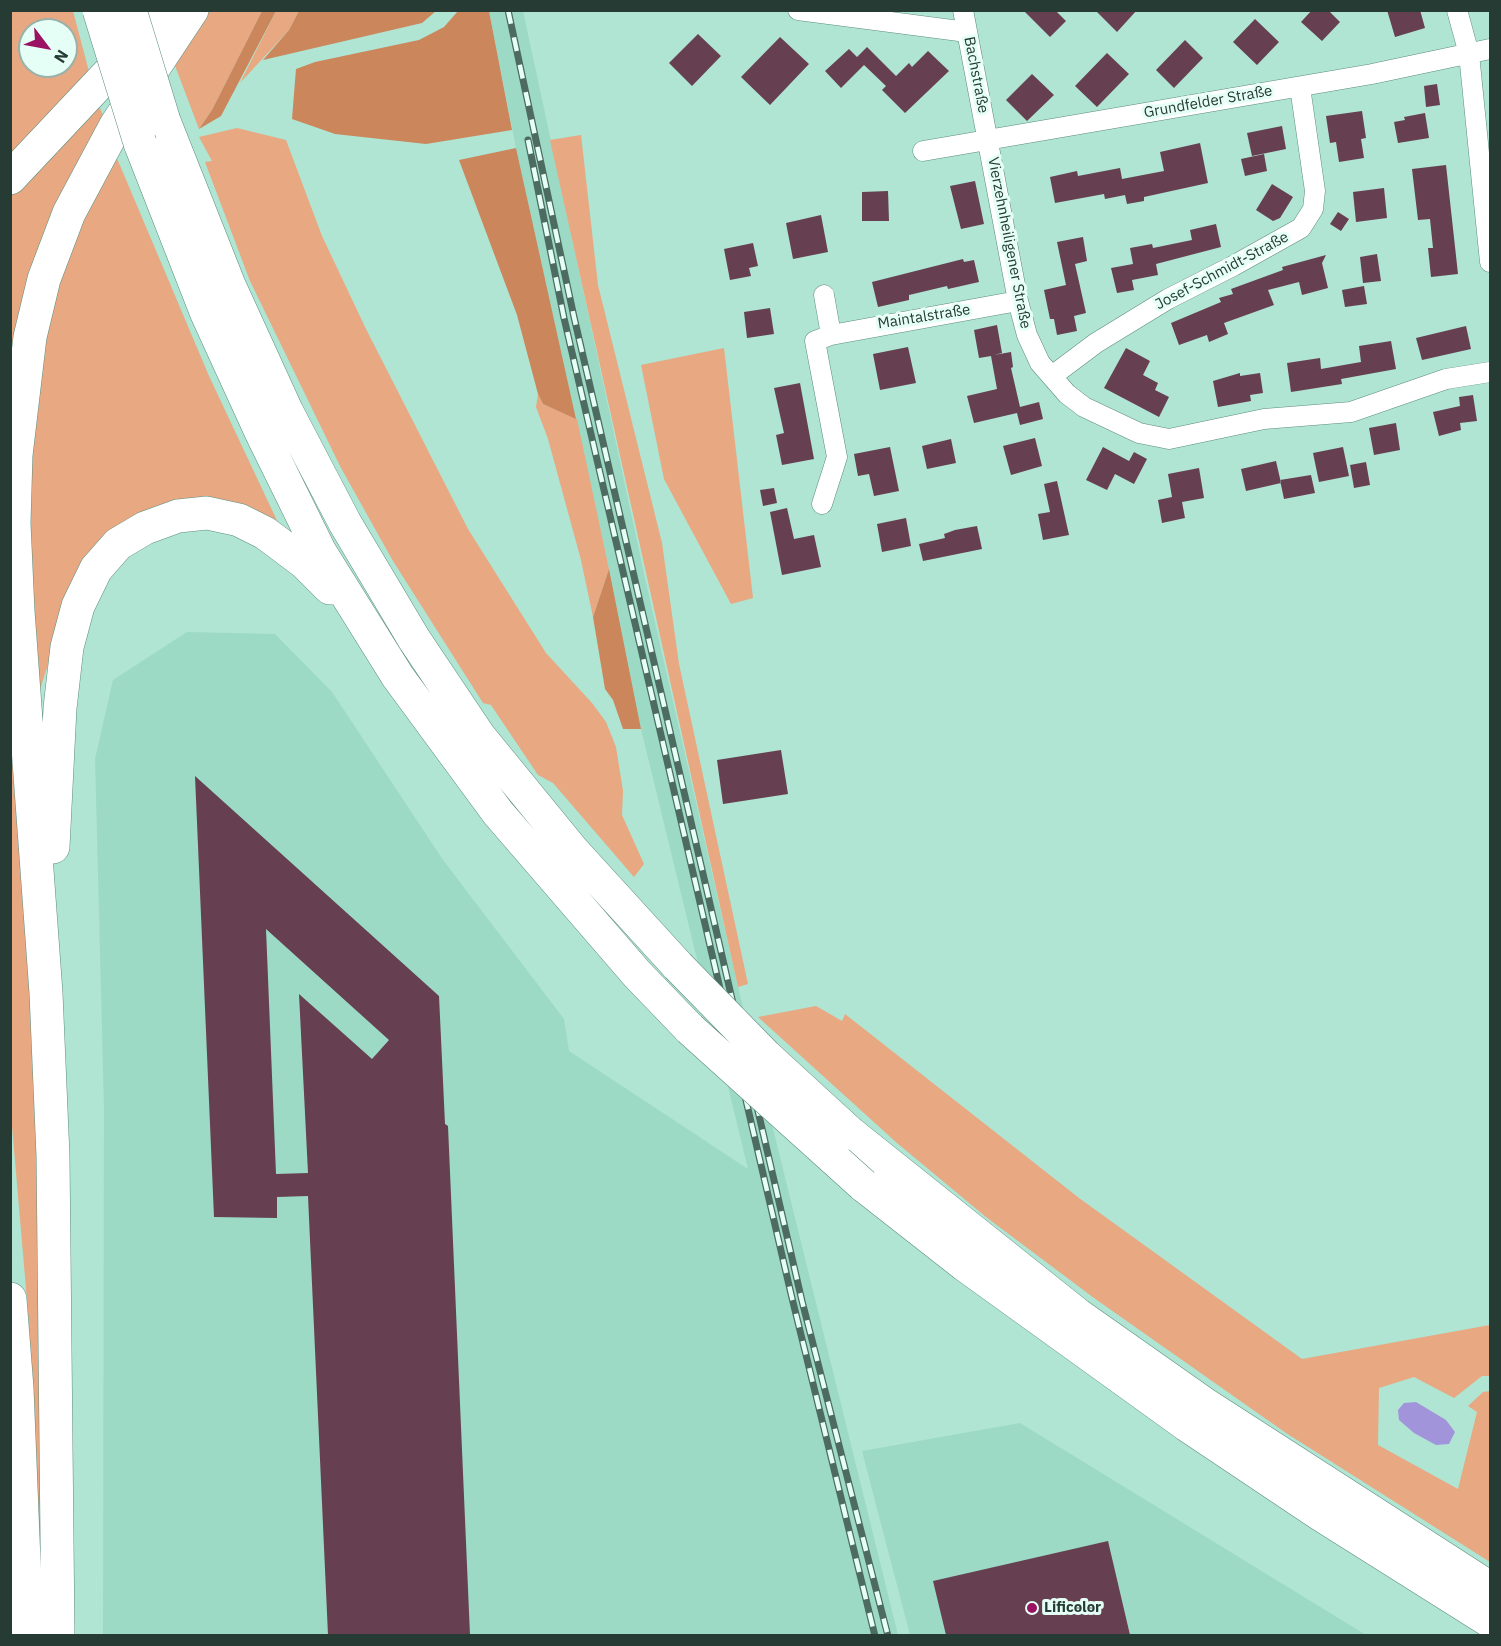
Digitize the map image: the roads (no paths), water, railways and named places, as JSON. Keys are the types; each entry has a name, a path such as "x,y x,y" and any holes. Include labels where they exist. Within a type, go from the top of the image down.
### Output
{"highway":[{"path":"99,10 140,143 207,314 261,432 320,552 398,677 498,813 629,966 690,1029 863,1185 964,1265 1177,1418 1435,1588 1491,1621"},
{"path":"130,10 164,121 225,274 287,412 345,523 408,630 479,736 573,851 678,966 766,1056 850,1134 1078,1315 1203,1402 1491,1588"},
{"path":"10,178 139,41 160,10"},
{"path":"58,1635 52,1156 46,993 18,611 14,523 16,455 30,337 44,279 69,213 90,169 116,125 192,10"},
{"path":"46,993 60,708 67,647 78,606 96,570 118,544 145,528 178,516 207,513 239,520 265,533 305,563 368,628"},
{"path":"10,1299 17,1388 26,1635"},
{"path":"10,1538 26,1635"}],"street":[{"path":"798,10 967,32"},
{"name":"Bachstraße","path":"963,10 989,140"},
{"path":"1456,10 1469,54 1491,262"},
{"name":"Grundfelder Straße","path":"924,151 1299,87 1491,49"},
{"name":"Josef-Schmidt-Straße","path":"1052,376 1096,343 1168,299 1300,228 1313,209 1315,191 1299,87"},
{"name":"Vierzehnheiligener Straße","path":"989,140 1018,301 1027,335 1040,363 1067,394 1084,407 1139,433 1169,439 1263,419 1351,412 1446,378 1491,372"},
{"path":"822,504 837,458 815,341 831,334 824,294"},
{"name":"Maintalstraße","path":"831,334 1018,301"}],"railway":[{"path":"508,10 574,317 802,1301 888,1636"},
{"path":"528,140 564,318 792,1298 875,1636"}],"place":[{"name":"Lificolor","path":"1032,1608"}]}
